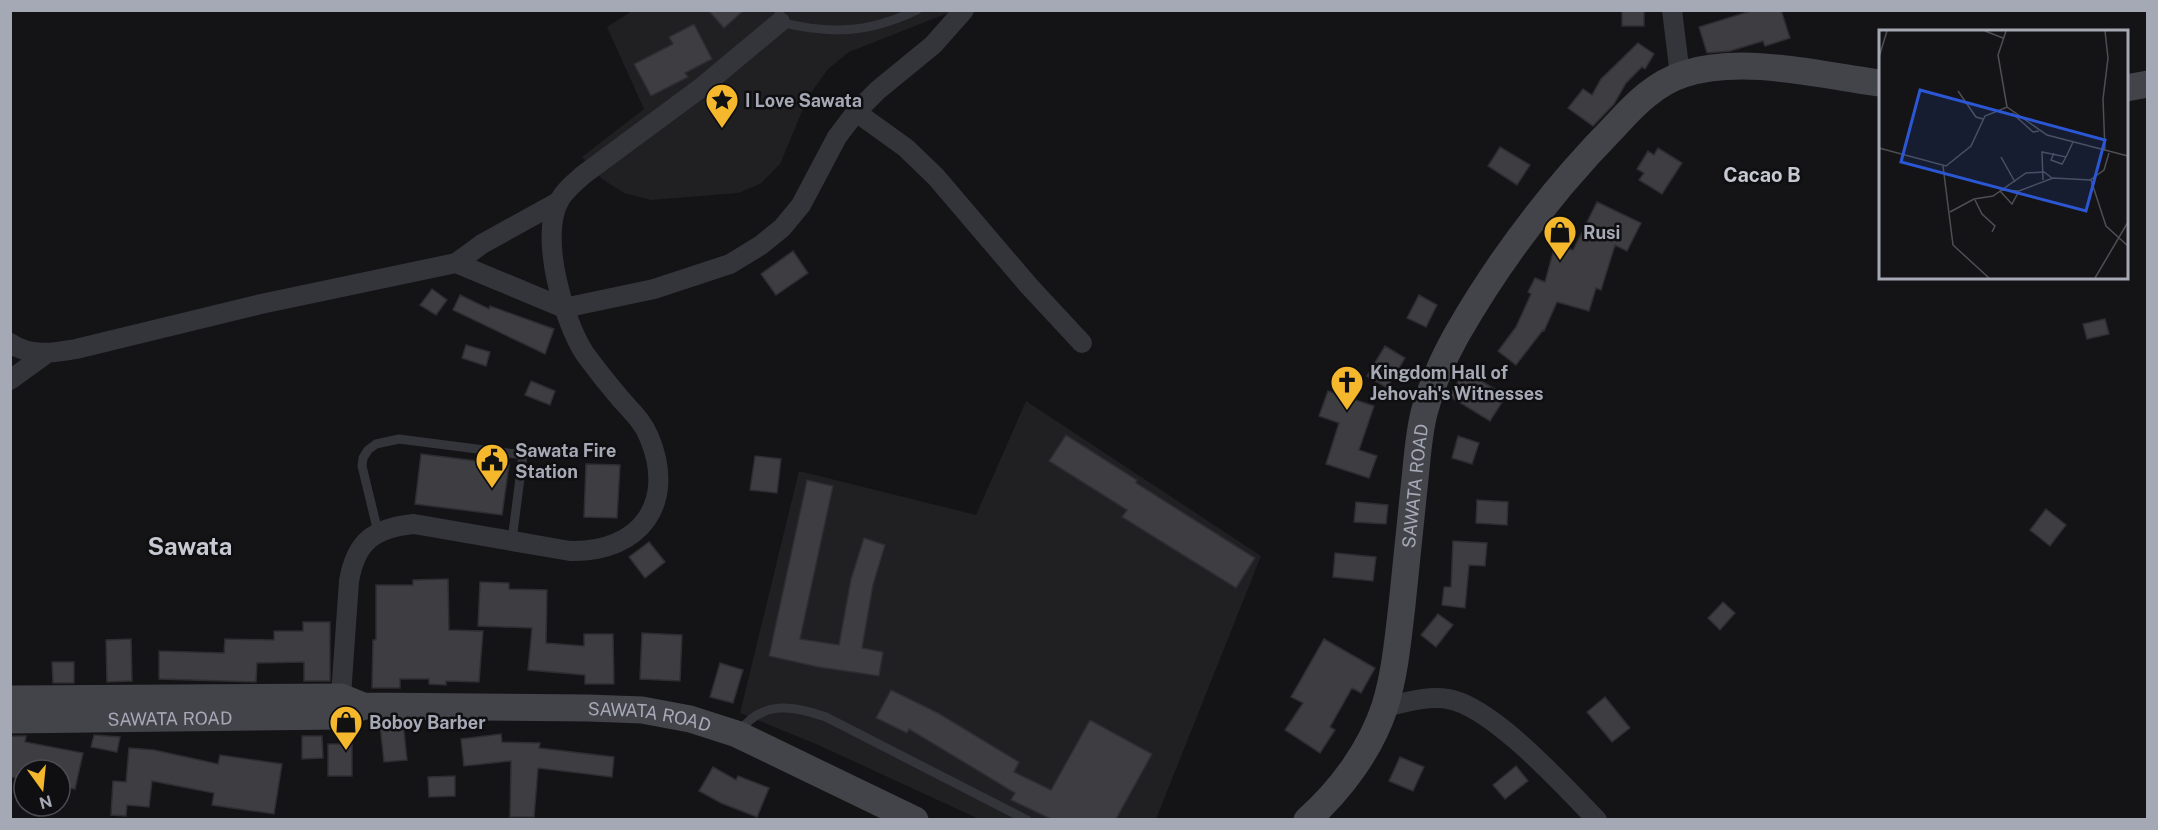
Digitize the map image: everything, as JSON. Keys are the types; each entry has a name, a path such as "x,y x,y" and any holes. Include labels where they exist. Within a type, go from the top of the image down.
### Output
{"main road":[{"name":"SAWATA ROAD","path":"1307,819 1347,777 1369,741 1384,707 1396,662 1417,456 1424,414 1438,373 1457,334 1514,246 1549,200 1595,146 1631,109 1653,89 1680,75 1715,68 1766,67 1879,83"},
{"path":"2128,88 2148,84"},
{"name":"SAWATA ROAD","path":"10,699 642,710 690,719 737,734 915,819"},
{"name":"SAWATA ROAD","path":"10,720 348,706"}],"street":[{"path":"456,264 564,308 654,289 730,264 782,228 801,205 837,137 856,112 878,90 933,45 964,10"},
{"path":"1672,10 1680,75"},
{"path":"10,343 30,351 46,354 76,349 261,304 456,264 482,244 558,202 583,175 702,87 780,16"},
{"path":"856,112 906,148 936,177 1029,286 1082,343"},
{"path":"348,706 352,566 365,541 378,532 396,526 414,524 570,551 588,551 606,548 626,540 639,530 648,517 655,498 658,478 656,457 649,436 638,418 584,352 564,308 553,263 553,222 558,202"},
{"path":"10,380 46,354"},
{"path":"1384,707 1418,700 1448,698 1471,706 1517,742 1597,819"}],"lane":[{"path":"780,16 808,29 844,31 865,29 917,10"},
{"path":"378,532 364,476 363,458 376,444 399,439 523,455 512,540"},
{"path":"737,734 746,722 760,712 778,708 801,708 826,717 1027,819"}],"shaded area":[{"path":"632,11 950,11 849,52 828,69 808,97 780,164 760,184 738,193 651,200 624,193 602,179 582,157 644,109 607,27"},
{"path":"1026,401 1261,556 1156,819 979,819 816,744 740,713 799,471 976,515"}],"building":[{"path":"708,10 744,10 724,28"},
{"path":"1622,10 1644,10 1644,26 1622,26"},
{"path":"1754,10 1781,10 1790,38 1765,46 1763,41 1730,51 1707,53 1699,27"},
{"path":"694,24 712,59 685,73 688,77 651,96 634,64 673,44 669,37"},
{"path":"1638,43 1654,54 1645,69 1642,67 1626,83 1614,104 1593,126 1568,108 1583,89 1592,95 1601,79"},
{"path":"1500,147 1530,165 1517,185 1488,166"},
{"path":"1658,148 1682,163 1662,194 1639,180 1644,173 1637,169 1648,151 1654,155"},
{"path":"1597,202 1641,223 1627,251 1615,245 1601,290 1596,288 1589,311 1557,302 1544,331 1516,365 1498,351 1516,327 1531,294 1528,292 1535,278 1545,282 1555,245 1573,250"},
{"path":"793,251 808,273 776,295 761,274"},
{"path":"432,289 447,300 436,315 420,305"},
{"path":"460,295 489,309 490,306 554,329 545,354 453,310"},
{"path":"1419,295 1437,305 1426,327 1407,318"},
{"path":"2105,319 2109,334 2087,339 2083,324"},
{"path":"466,345 490,352 486,366 462,358"},
{"path":"1385,346 1405,358 1387,388 1367,376"},
{"path":"1465,371 1506,396 1490,421 1449,396"},
{"path":"531,381 555,391 550,405 525,395"},
{"path":"1328,391 1374,406 1359,450 1377,456 1369,478 1326,464 1339,423 1319,416"},
{"path":"1066,435 1137,480 1136,483 1255,558 1236,588 1122,517 1127,510 1049,461"},
{"path":"1458,436 1479,443 1472,464 1452,458"},
{"path":"421,454 509,465 502,515 415,504"},
{"path":"755,456 781,459 777,493 750,490"},
{"path":"586,464 620,465 617,518 584,517"},
{"path":"807,480 833,486 800,639 839,645 851,579 864,538 885,545 873,585 862,648 883,652 879,676 818,667 769,656"},
{"path":"1477,500 1508,502 1507,525 1476,523"},
{"path":"1356,502 1388,505 1386,524 1354,522"},
{"path":"2046,509 2066,525 2050,546 2030,530"},
{"path":"1453,541 1487,543 1485,566 1469,565 1465,608 1442,605 1444,587 1451,587"},
{"path":"649,542 665,562 645,578 629,557"},
{"path":"1335,553 1376,557 1373,581 1333,577"},
{"path":"448,579 449,630 483,631 479,682 446,681 446,685 429,684 429,679 400,679 400,688 372,688 373,640 376,640 376,585 413,585 413,580"},
{"path":"480,582 509,583 509,589 547,590 546,643 584,646 584,634 613,634 614,684 585,684 585,675 528,670 532,628 478,626"},
{"path":"1723,602 1735,613 1720,630 1708,618"},
{"path":"1438,614 1453,625 1436,647 1421,635"},
{"path":"303,622 330,622 330,681 304,681 304,662 257,663 256,682 159,679 159,651 224,653 225,639 274,640 274,631 303,631"},
{"path":"642,633 682,635 680,681 640,679"},
{"path":"131,639 132,681 107,682 106,640"},
{"path":"1324,639 1375,668 1361,693 1352,688 1330,727 1335,730 1320,753 1285,730 1303,703 1291,697"},
{"path":"52,662 74,662 74,683 53,683"},
{"path":"720,663 743,670 733,703 710,697"},
{"path":"891,690 938,713 1019,762 1014,772 1051,790 1090,720 1152,754 1116,819 1051,819 1011,800 1015,793 909,729 907,733 876,718"},
{"path":"1605,697 1630,728 1612,742 1587,712"},
{"path":"403,722 407,760 384,762 380,725"},
{"path":"501,734 502,742 540,743 539,748 614,757 612,777 538,768 534,817 510,817 511,761 464,766 461,739"},
{"path":"94,735 120,737 117,752 91,747"},
{"path":"10,736 26,736 25,742 83,753 75,789 72,788 72,758 12,758 12,777 10,777"},
{"path":"302,736 322,736 323,758 302,759"},
{"path":"328,744 352,744 352,776 328,776"},
{"path":"129,748 154,750 218,764 220,755 282,764 274,814 212,805 214,793 152,781 149,807 127,805 126,816 111,815 113,781 126,782"},
{"path":"1400,757 1424,767 1413,791 1389,781"},
{"path":"1516,766 1528,781 1505,799 1493,785"},
{"path":"713,767 736,780 738,776 769,788 757,817 721,803 699,791"},
{"path":"455,776 455,796 429,797 428,777"}],"place":[{"name":"I Love Sawata","path":"722,129"},
{"name":"Rusi","path":"1560,261"},
{"name":"Kingdom Hall of Jehovah's Witnesses","path":"1347,411"},
{"name":"Sawata Fire Station","path":"492,489"},
{"name":"Boboy Barber","path":"346,751"}],"district":[{"name":"Cacao B","path":"1762,175"},
{"name":"Sawata","path":"190,546"}]}
